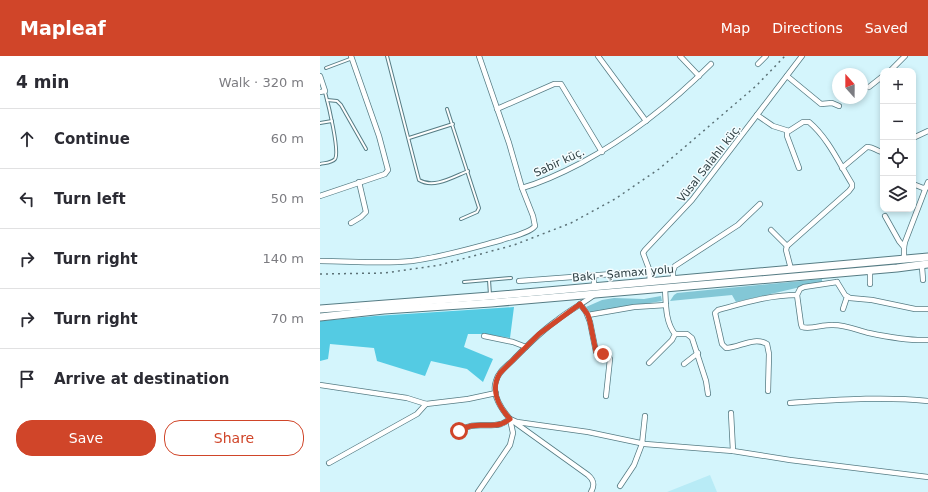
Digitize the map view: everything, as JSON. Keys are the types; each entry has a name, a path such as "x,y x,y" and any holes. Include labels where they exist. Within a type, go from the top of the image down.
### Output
{"highway":[{"name":"Bakı - Şamaxı yolu","path":"320,317 384,310 491,303 650,282 928,257"},
{"name":"Bakı - Şamaxı yolu","path":"320,309 490,296 665,288 926,266"}],"street":[{"name":"Sabir küç.","path":"479,56 509,143 522,188 556,176 602,152 646,122 666,106 711,64"},
{"path":"598,56 646,122"},
{"path":"680,56 699,76"},
{"path":"758,64 766,56"},
{"name":"Vüsal Salahlı küç.","path":"650,282 643,253 645,250 692,200 802,56"},
{"path":"893,68 905,56"},
{"path":"320,196 385,174 388,170 351,57"},
{"path":"320,76 322,91"},
{"path":"787,76 821,104 832,103 839,106"},
{"path":"869,87 880,78"},
{"path":"497,109 554,84 561,84 602,152"},
{"path":"757,115 773,126 787,131 793,130 803,122 809,122 823,138 852,184 849,191 787,246 786,250 791,269"},
{"path":"787,131 787,136 799,168"},
{"path":"916,137 928,131"},
{"path":"842,168 867,147 880,151"},
{"path":"351,223 366,212 360,182"},
{"path":"904,260 904,247 928,182"},
{"path":"916,186 927,187"},
{"path":"320,261 412,261 441,256 514,236 530,230 535,226 533,216 522,188"},
{"path":"673,280 673,271 675,266 738,225 760,204"},
{"path":"885,216 904,247"},
{"path":"771,230 787,246"},
{"path":"923,280 926,266"},
{"path":"870,271 870,284"},
{"path":"837,273 836,282 847,297 872,300 915,309 928,309"},
{"path":"519,281 626,274"},
{"path":"591,492 594,482 592,478 510,419 502,408 496,393 495,382 500,373 526,347 550,326 580,304 595,290 594,276"},
{"path":"836,282 800,289 797,295 802,327 806,328 826,324 844,325 884,336 928,340"},
{"path":"665,288 669,324 675,334"},
{"path":"768,391 769,354 767,344 757,341 730,348 724,346 715,313 718,310 760,298 797,295"},
{"path":"843,309 847,297"},
{"path":"580,304 588,315 596,352 608,355 610,359 606,396"},
{"path":"588,315 634,307 666,305"},
{"path":"675,334 687,334 692,338 698,353 708,394"},
{"path":"649,362 672,340 675,334"},
{"path":"484,336 513,342 526,347"},
{"path":"684,364 698,353"},
{"path":"320,384 407,398 426,404 468,399 496,393"},
{"path":"790,403 900,398 928,401"},
{"path":"329,463 417,414 426,404"},
{"path":"731,413 733,451"},
{"path":"620,486 634,464 642,444 645,416"},
{"path":"478,492 510,445 513,433 510,419"},
{"path":"459,431 466,426 495,425 501,424 510,419 588,432 642,444 733,451 790,460 928,477"}],"lane":[{"path":"387,56 419,180 424,183 432,184 468,171"},
{"path":"326,68 351,57"},
{"path":"320,164 331,162 334,160 336,155 332,121 327,100 322,91"},
{"path":"327,100 337,101 366,149"},
{"path":"447,108 479,208 476,212 461,219"},
{"path":"320,123 332,121"},
{"path":"409,138 453,124"},
{"path":"464,282 511,278"},
{"path":"489,280 490,296"}],"shaded area":[{"path":"822,279 822,282 736,302 732,295 670,301 677,293"},
{"path":"661,296 662,301 591,313 586,307 602,300 614,298 644,299"},
{"path":"514,307 510,338 486,334 468,334 464,347 493,359 483,382 467,369 431,361 425,376 377,361 374,348 330,344 328,359 320,361 320,321"},
{"path":"710,475 717,492 667,492"}],"railway":[{"path":"320,274 385,273 440,265 514,245 571,223 615,199 659,169 756,86 785,56"}],"route":[{"path":"459,431 466,426 495,425 501,424 510,419 505,414 498,401 496,393 495,382 500,373 539,334 580,304 588,315 592,327 594,349 598,354 603,354"}]}
